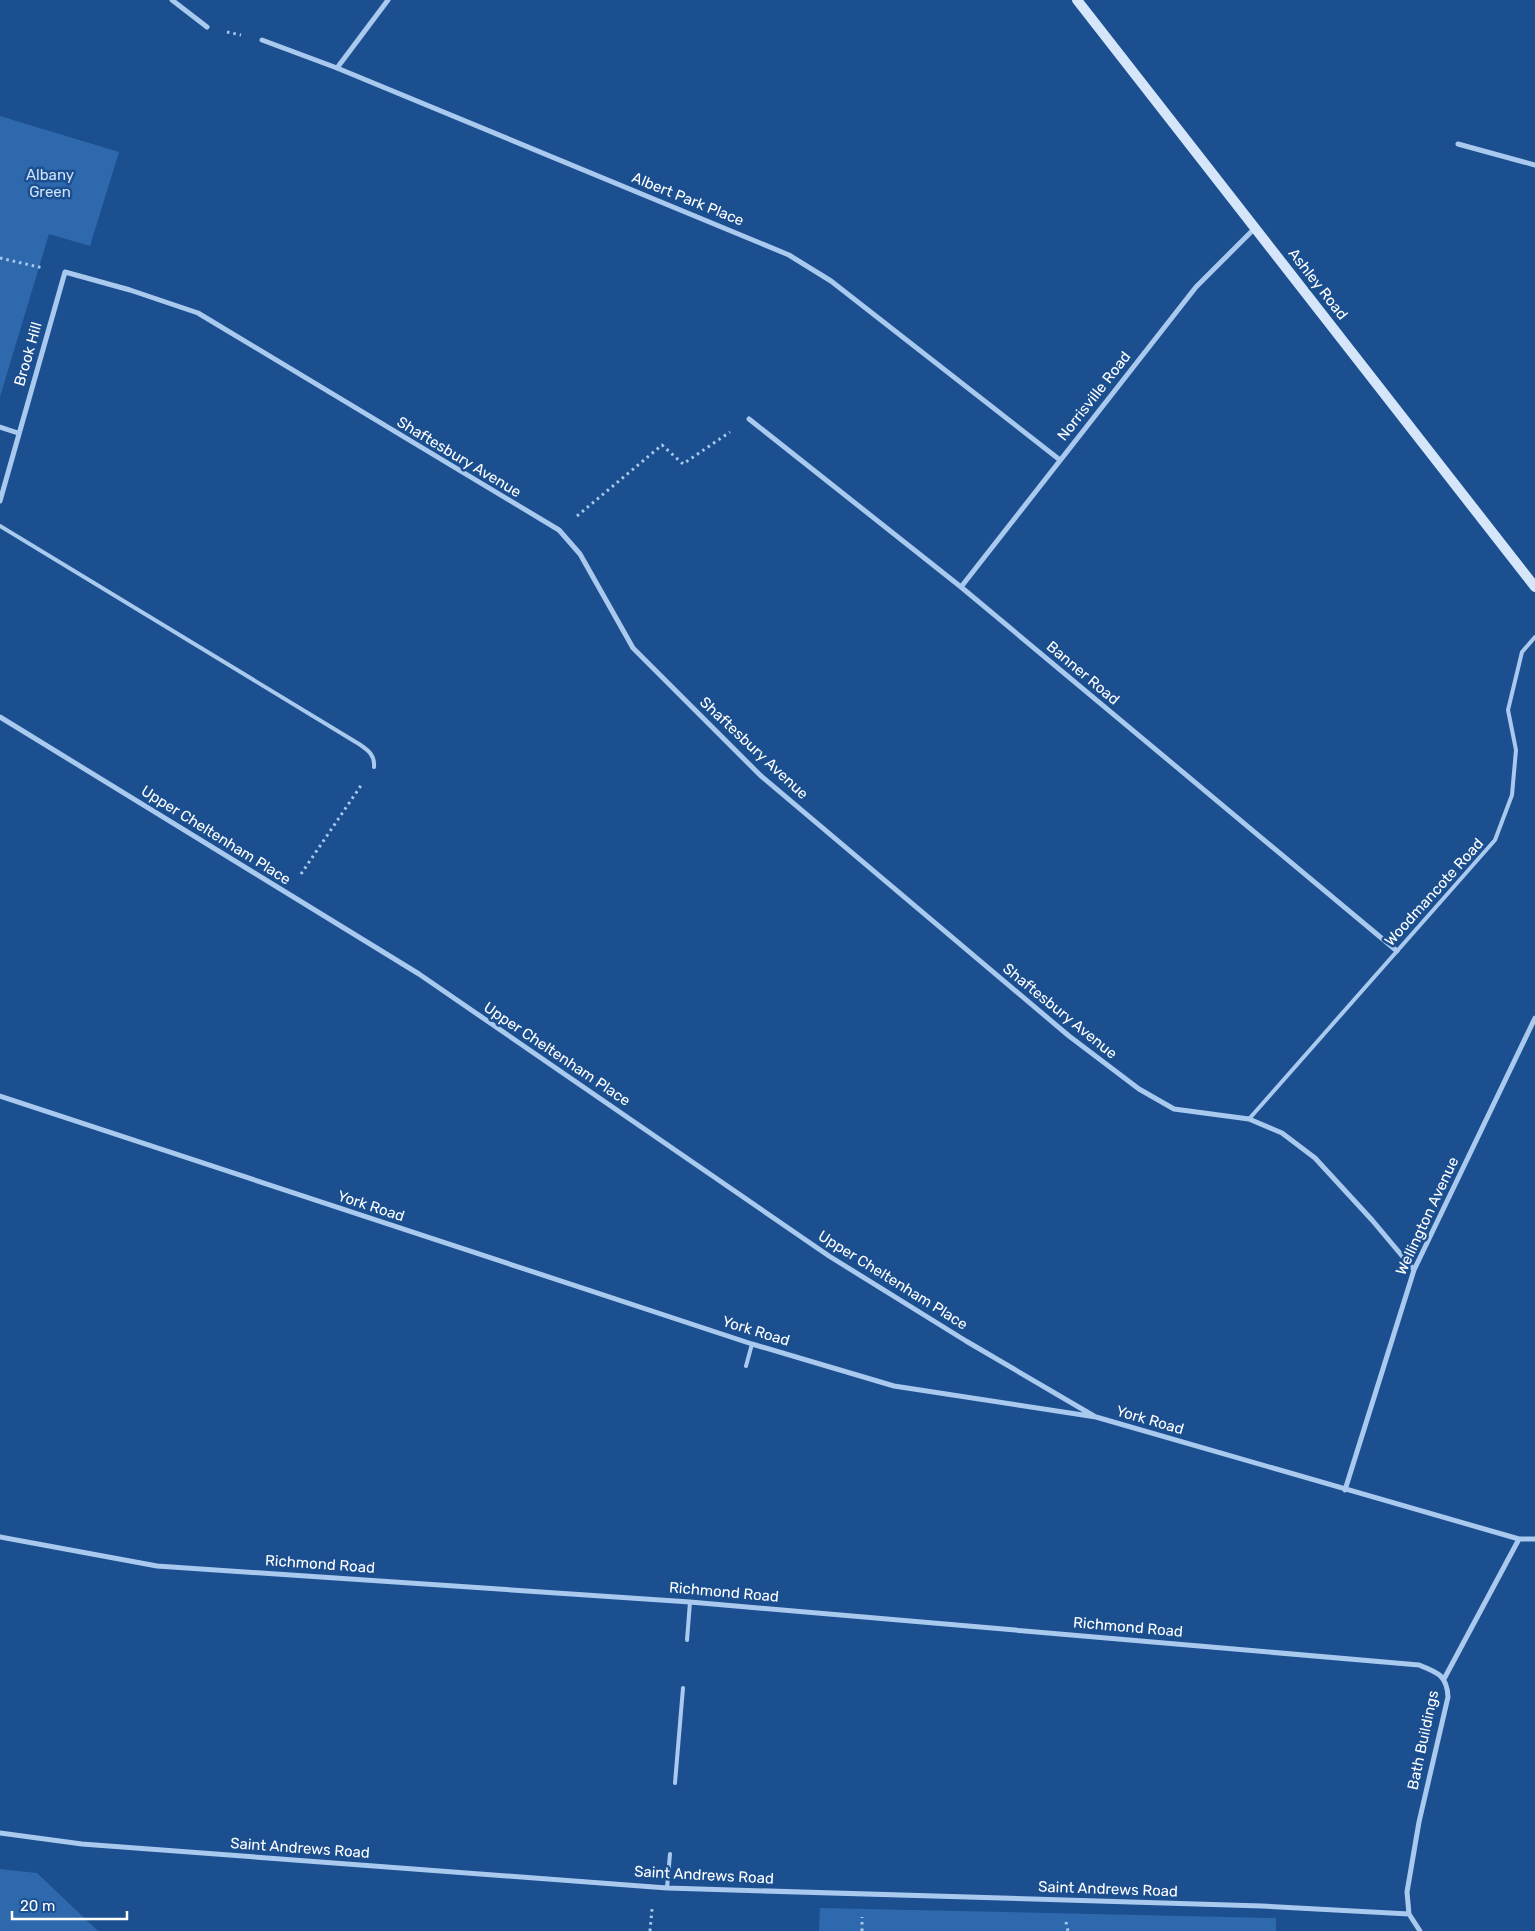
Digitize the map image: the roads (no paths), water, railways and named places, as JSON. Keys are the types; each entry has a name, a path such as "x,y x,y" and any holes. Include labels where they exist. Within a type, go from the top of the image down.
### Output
{"main road":[{"name":"Ashley Road","path":"1077,0 1535,587"}],"street":[{"path":"172,0 207,27"},
{"path":"337,68 388,0"},
{"name":"Albert Park Place","path":"262,40 337,68 789,255 831,282 1060,460"},
{"path":"1458,144 1535,165"},
{"name":"Norrisville Road","path":"961,587 1196,287 1255,227"},
{"name":"Brook Hill","path":"0,502 65,272"},
{"name":"Shaftesbury Avenue","path":"65,272 130,290 198,314 559,530 580,554 633,648 760,775 1069,1036 1139,1088 1174,1109 1249,1120 1282,1133 1315,1158 1372,1220 1414,1270"},
{"name":"Banner Road","path":"749,419 961,587 1397,951"},
{"path":"0,427 18,433"},
{"name":"Upper Cheltenham Place","path":"0,717 419,974 829,1256 966,1341 1096,1417"},
{"name":"Wellington Avenue","path":"1345,1490 1414,1270 1535,1018"},
{"name":"York Road","path":"0,1096 752,1344 894,1386 1096,1417 1519,1539 1535,1539"},
{"name":"Richmond Road","path":"0,1537 157,1566 690,1602 1419,1665 1437,1672 1444,1679"},
{"name":"Bath Buildings","path":"1420,1931 1409,1914 1407,1892 1419,1822 1448,1697 1448,1686 1444,1679 1519,1539"},
{"name":"Saint Andrews Road","path":"0,1832 82,1844 667,1888 1253,1906 1409,1914"}],"lane":[{"path":"0,526 359,744 373,756 375,760 374,767"},
{"name":"Woodmancote Road","path":"1249,1120 1495,840 1512,795 1516,750 1508,710 1522,652 1535,637"},
{"path":"746,1366 752,1344"},
{"path":"687,1640 690,1602"},
{"path":"675,1783 683,1688"},
{"path":"667,1888 670,1854"}],"park label":[{"name":"Albany Green","path":"50,184"}]}
